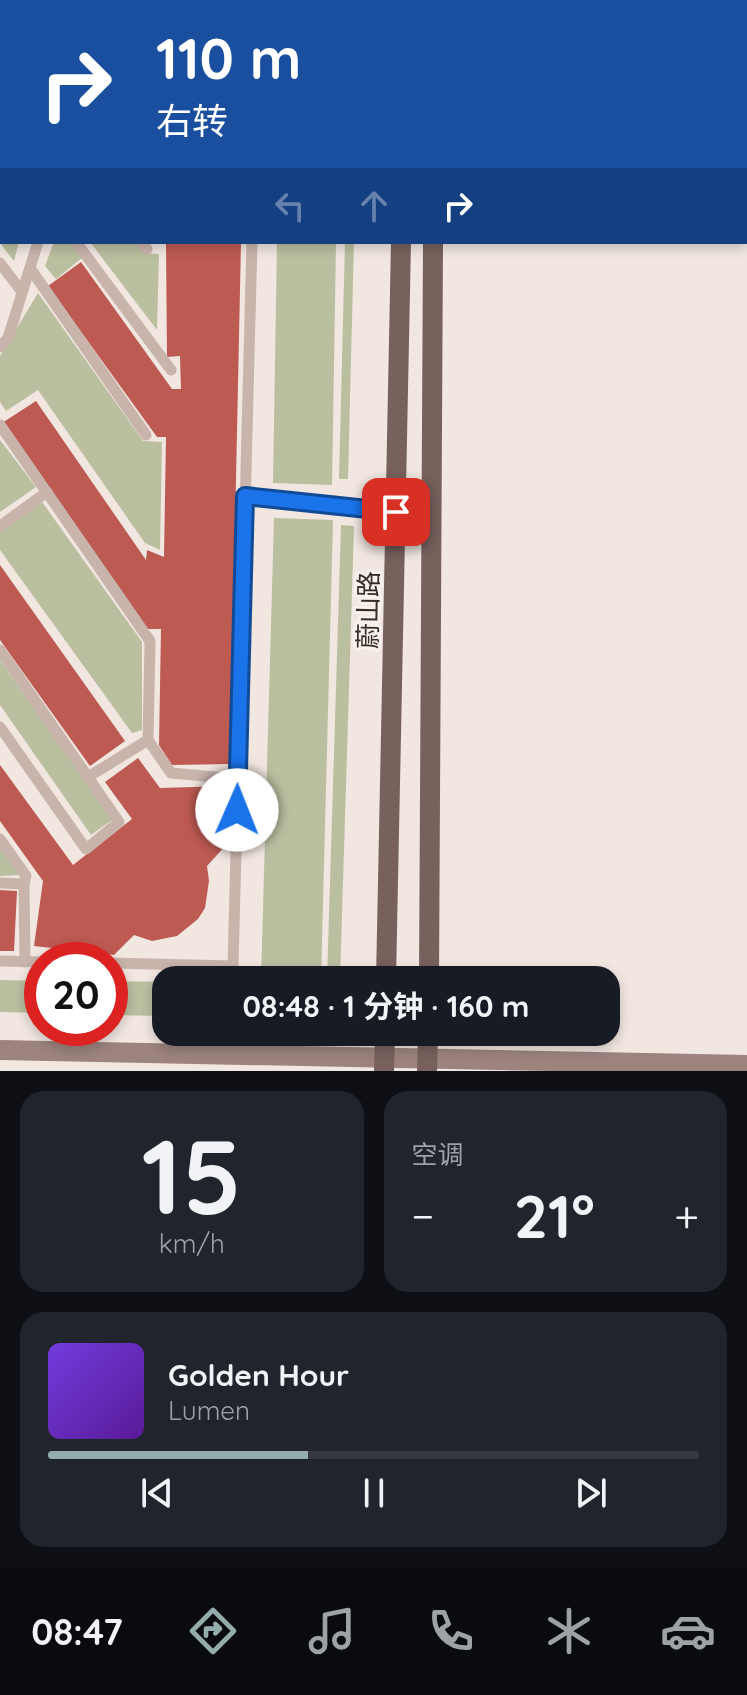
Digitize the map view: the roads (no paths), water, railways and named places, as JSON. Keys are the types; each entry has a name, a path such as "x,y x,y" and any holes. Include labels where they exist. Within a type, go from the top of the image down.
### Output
{"main road":[{"name":"蔚山路","path":"386,966 401,244"},
{"path":"429,966 433,244"},
{"path":"0,1050 384,1065 747,1065"}],"lane":[{"path":"0,347 8,338 37,244"},
{"path":"77,244 171,370"},
{"path":"128,963 233,966 252,244"},
{"path":"0,263 22,292"},
{"path":"30,268 146,435"},
{"path":"0,425 150,641 148,740 171,773 238,779"},
{"path":"0,526 47,492"},
{"path":"245,496 396,512"},
{"path":"0,650 119,822 86,849 0,727"},
{"path":"88,777 148,740"},
{"path":"0,839 26,876 25,942"},
{"path":"0,883 24,884"},
{"path":"0,961 24,962"}]}
